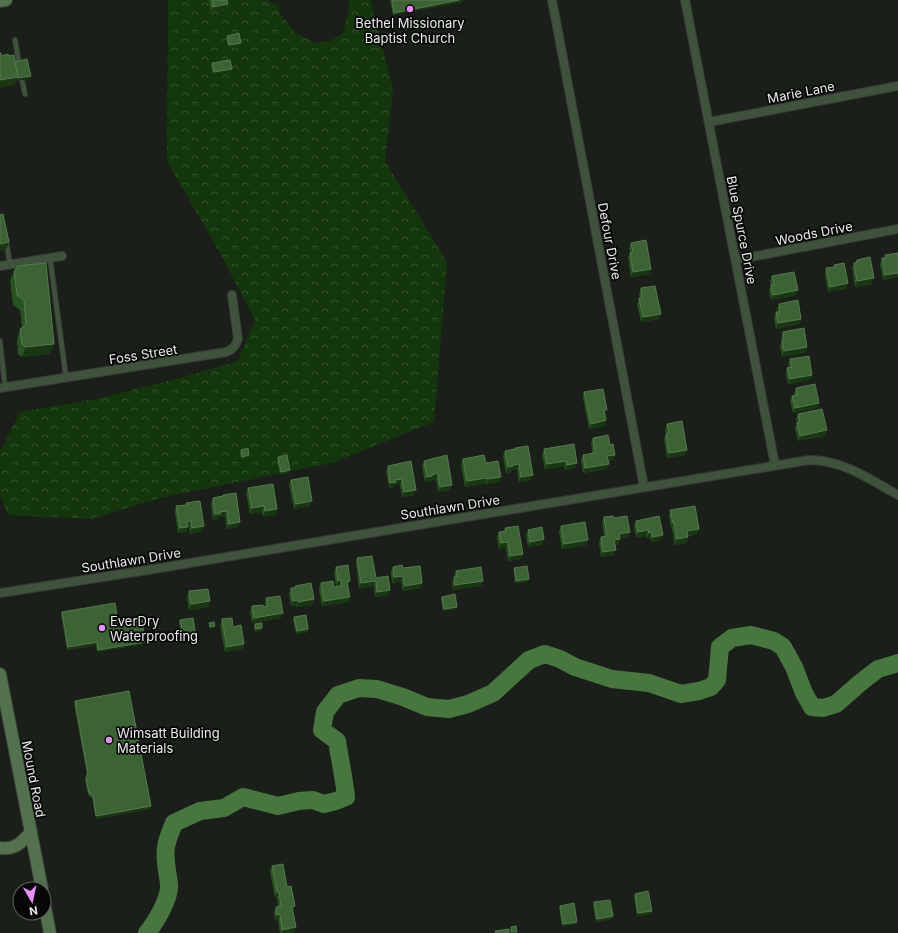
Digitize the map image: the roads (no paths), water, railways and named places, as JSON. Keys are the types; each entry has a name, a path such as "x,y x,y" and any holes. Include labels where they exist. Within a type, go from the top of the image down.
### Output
{"main road":[{"path":"0,1 6,0"},
{"name":"Mound Road","path":"0,674 40,881"},
{"path":"0,714 10,724"},
{"path":"0,848 7,849 15,846 22,842 31,832"},
{"path":"48,921 50,933"}],"street":[{"name":"Defour Drive","path":"552,0 644,487"},
{"name":"Blue Spurce Drive","path":"685,0 775,465"},
{"name":"Marie Lane","path":"709,122 898,86"},
{"name":"Woods Drive","path":"736,260 898,230"},
{"path":"0,266 62,256"},
{"name":"Foss Street","path":"2,388 218,354 232,349 236,345 238,339 232,294"},
{"name":"Southlawn Drive","path":"0,593 148,570 775,465 813,460 845,466 898,495"}],"lane":[{"path":"14,40 19,63"},
{"path":"22,80 25,94"},
{"path":"5,235 10,264"},
{"path":"50,258 66,378"},
{"path":"0,341 2,388"}],"waterway":[{"path":"147,933 165,903 169,890 166,852 167,841 174,823 200,811 224,808 243,797 278,806 299,801 313,800 324,804 346,797 337,741 322,730 325,712 338,695 359,688 377,689 403,697 427,707 449,709 468,704 493,693 529,660 545,654 560,659 575,667 612,679 649,683 681,694 711,687 717,680 720,647 732,638 751,635 774,641 783,647 794,667 804,693 812,707 823,708 836,704 878,669 898,663"}],"place":[{"name":"Bethel Missionary Baptist Church","path":"410,9"},
{"name":"EverDry Waterproofing","path":"102,628"},
{"name":"Wimsatt Building Materials","path":"109,740"}]}
